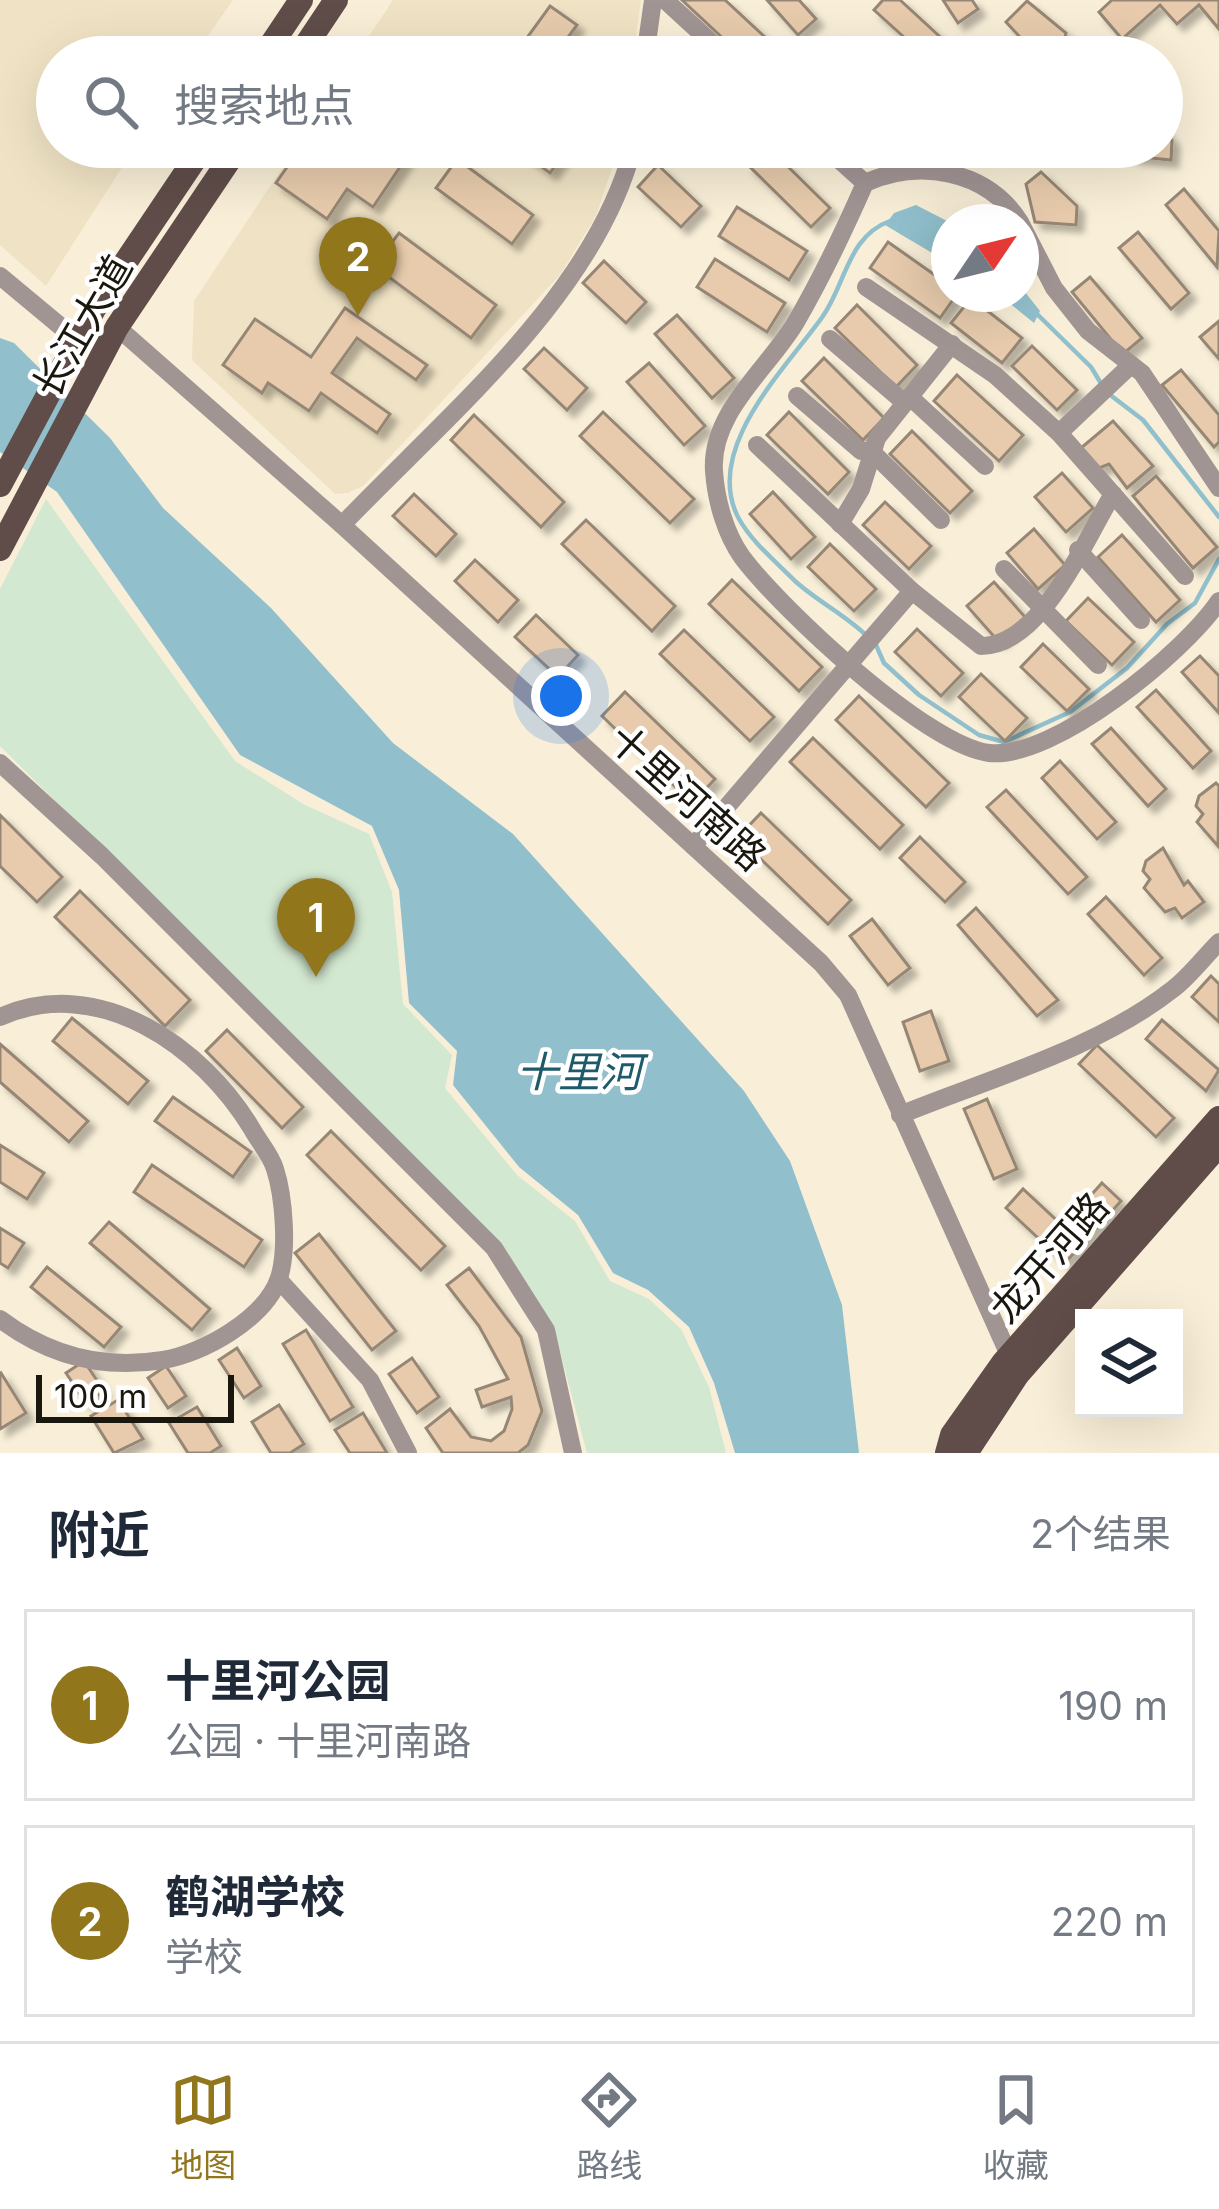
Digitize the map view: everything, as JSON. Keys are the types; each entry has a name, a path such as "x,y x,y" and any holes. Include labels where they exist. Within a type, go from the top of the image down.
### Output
{"main road":[{"path":"277,36 301,0"},
{"path":"312,36 336,0"},
{"name":"长江大道","path":"0,485 94,309 188,168"},
{"name":"长江大道","path":"0,549 117,327 224,168"},
{"name":"龙开河路","path":"947,1453 952,1435 1219,1118"},
{"name":"龙开河路","path":"966,1453 1013,1365 1219,1145"}],"street":[{"path":"648,36 652,0"},
{"path":"664,0 704,36"},
{"path":"343,525 559,292 606,218 625,168"},
{"path":"848,168 865,183"},
{"path":"923,168 865,183 818,284 724,426 713,466 721,512 740,555 847,661 955,744 993,753 1026,746 1078,722 1141,680 1199,629 1219,601"},
{"path":"940,168 973,182 1004,204"},
{"path":"1039,259 1088,332 1131,365 1188,436 1219,488"},
{"path":"0,276 77,340"},
{"path":"866,286 952,344 1059,433 1185,576"},
{"name":"十里河南路","path":"117,327 343,525 848,995 1013,1365"},
{"path":"830,339 985,466"},
{"path":"840,524 861,489 872,451 952,344"},
{"path":"1059,433 1131,365"},
{"path":"796,396 860,451 872,451 941,520"},
{"path":"757,445 912,591 980,646 1005,642 1044,607 1113,494"},
{"path":"1078,550 1142,620"},
{"path":"1004,569 1098,665"},
{"path":"693,846 847,661 912,591"},
{"path":"0,763 102,856 494,1248 546,1330 574,1453"},
{"path":"899,1115 1079,1041 1144,1007 1174,988 1219,942"},
{"path":"0,1017 51,1003 103,1011 133,1018 188,1050 230,1093 274,1167 282,1218 279,1280 242,1324 208,1346 153,1362 104,1366 57,1352 0,1318"},
{"path":"279,1280 370,1380 408,1453"}],"shaded area":[{"path":"0,0 233,0 208,36 36,36 36,168 122,168 46,286 0,245"},
{"path":"393,0 641,0 636,36 369,36"},
{"path":"282,168 612,168 596,216 560,275 363,486 348,493 335,494 192,360 194,301"}],"green space":[{"path":"46,499 235,761 305,805 369,834 392,892 403,1004 452,1055 445,1088 517,1175 575,1221 610,1281 649,1299 681,1329 709,1387 726,1453 587,1453 554,1329 501,1245 0,746 0,589"}],"water":[{"path":"916,205 931,213 931,252 885,225 894,213"},
{"path":"1039,310 1040,311 1034,323 1020,312"},
{"name":"十里河","path":"0,338 14,343 110,438 163,508 271,608 393,743 513,834 744,1091 790,1161 842,1305 859,1453 735,1453 714,1383 689,1327 648,1290 613,1273 578,1215 519,1167 453,1085 457,1051 409,1003 399,890 372,826 240,755 57,492 0,452"}],"building":[{"path":"682,0 725,0 764,36 721,36"},
{"path":"767,0 799,0 816,19 798,35"},
{"path":"883,0 900,0 939,36 903,36 874,10"},
{"path":"943,0 972,0 978,9 958,23"},
{"path":"1112,0 1219,0 1219,29 1199,5 1177,24 1160,5 1125,36 1119,36 1099,12"},
{"path":"1027,1 1066,33 1019,36 1006,22"},
{"path":"550,6 577,25 569,36 528,36"},
{"path":"286,168 399,168 373,207 347,189 327,219 276,183"},
{"path":"450,168 469,168 533,215 512,244 436,188"},
{"path":"655,168 661,168 701,206 681,227 638,187"},
{"path":"751,168 789,168 830,208 811,227"},
{"path":"1041,172 1077,206 1076,225 1039,222 1039,204 1031,204 1026,184"},
{"path":"1184,189 1219,231 1217,267 1166,205"},
{"path":"737,207 807,251 789,280 719,236"},
{"path":"1138,232 1189,293 1171,309 1119,248"},
{"path":"399,233 496,305 471,338 374,266"},
{"path":"888,242 931,272 931,312 870,268"},
{"path":"715,259 785,303 767,332 697,287"},
{"path":"604,261 646,302 626,323 583,283"},
{"path":"1090,277 1142,338 1123,354 1072,292"},
{"path":"857,305 917,365 896,387 835,328"},
{"path":"345,308 427,365 416,380 357,338 332,373 390,414 377,433 321,393 309,411 268,383 262,393 223,365 255,319 311,357"},
{"path":"960,312 989,312 1022,338 1002,363 951,323"},
{"path":"677,315 734,378 712,398 655,334"},
{"path":"1219,321 1219,359 1200,337"},
{"path":"1032,346 1077,390 1057,410 1012,366"},
{"path":"544,348 587,388 567,410 524,369"},
{"path":"824,358 884,418 863,440 802,381"},
{"path":"649,363 705,426 684,445 627,382"},
{"path":"1181,370 1219,415 1219,442 1214,447 1162,385"},
{"path":"957,375 1023,435 999,461 934,401"},
{"path":"603,412 694,499 670,523 580,436"},
{"path":"789,412 849,472 828,494 767,435"},
{"path":"474,415 564,502 541,527 451,440"},
{"path":"1113,421 1153,466 1127,488 1109,464 1099,468 1081,448"},
{"path":"912,431 972,491 950,513 890,454"},
{"path":"1062,473 1093,508 1066,532 1035,497"},
{"path":"1156,476 1217,547 1193,568 1133,496"},
{"path":"773,492 815,537 791,559 750,514"},
{"path":"414,494 456,534 436,556 393,516"},
{"path":"885,502 931,546 909,569 863,525"},
{"path":"586,520 675,606 652,631 562,544"},
{"path":"1034,529 1065,565 1038,589 1007,553"},
{"path":"1122,535 1180,600 1156,622 1098,557"},
{"path":"830,544 876,589 854,611 808,567"},
{"path":"475,560 518,600 498,622 455,581"},
{"path":"732,580 822,667 799,691 709,604"},
{"path":"994,582 1025,617 998,641 967,606"},
{"path":"1088,598 1134,642 1112,665 1066,621"},
{"path":"536,615 578,655 558,677 515,637"},
{"path":"917,629 963,673 941,696 895,652"},
{"path":"684,630 774,717 750,741 660,654"},
{"path":"1043,644 1089,689 1067,711 1021,667"},
{"path":"1200,656 1219,676 1219,713 1182,672"},
{"path":"981,674 1027,718 1005,741 959,697"},
{"path":"1156,690 1211,751 1193,768 1137,707"},
{"path":"625,692 715,779 692,803 602,716"},
{"path":"859,696 949,783 926,807 836,720"},
{"path":"1111,728 1166,789 1148,806 1092,744"},
{"path":"813,738 903,825 880,849 790,762"},
{"path":"1060,761 1116,822 1097,839 1042,778"},
{"path":"1216,783 1218,846 1197,822 1203,814 1196,806 1199,796"},
{"path":"1006,790 1087,877 1068,894 987,807"},
{"path":"761,813 851,900 828,924 738,837"},
{"path":"0,815 62,877 37,902 0,866"},
{"path":"920,837 965,882 945,902 900,858"},
{"path":"1163,848 1184,885 1188,881 1204,902 1182,918 1175,908 1165,912 1144,888 1150,879 1143,871 1146,861"},
{"path":"80,891 190,1000 165,1026 55,917"},
{"path":"1106,897 1162,958 1144,975 1088,914"},
{"path":"976,908 1058,1000 1037,1016 958,925"},
{"path":"872,919 910,968 888,985 850,936"},
{"path":"1211,976 1219,984 1219,1022 1192,997"},
{"path":"931,1011 949,1061 920,1071 903,1022"},
{"path":"72,1018 148,1081 128,1104 53,1041"},
{"path":"1162,1020 1219,1070 1206,1091 1146,1039"},
{"path":"227,1030 303,1107 282,1128 206,1051"},
{"path":"0,1044 88,1121 69,1142 0,1082"},
{"path":"1097,1045 1174,1118 1156,1137 1079,1064"},
{"path":"173,1097 251,1152 233,1177 155,1121"},
{"path":"987,1099 1017,1169 994,1179 964,1109"},
{"path":"331,1131 445,1246 421,1270 307,1155"},
{"path":"0,1145 44,1173 27,1199 0,1182"},
{"path":"152,1165 262,1240 244,1267 134,1192"},
{"path":"1102,1183 1121,1201 1065,1263 1006,1208 1023,1189 1063,1226"},
{"path":"109,1222 210,1309 192,1330 90,1243"},
{"path":"0,1228 24,1243 8,1268 0,1263"},
{"path":"319,1234 396,1331 372,1350 295,1253"},
{"path":"47,1267 121,1327 104,1347 31,1287"},
{"path":"469,1268 521,1337 542,1411 528,1445 518,1453 443,1453 426,1428 450,1409 471,1437 491,1441 504,1431 512,1409 511,1397 482,1407 476,1390 508,1379 479,1326 447,1285"},
{"path":"306,1330 353,1407 330,1421 283,1344"},
{"path":"237,1348 261,1386 244,1398 219,1360"},
{"path":"412,1358 439,1397 417,1413 389,1374"},
{"path":"84,1361 104,1391 86,1403 66,1373"},
{"path":"166,1366 186,1396 168,1408 148,1378"},
{"path":"0,1374 26,1413 0,1429"},
{"path":"118,1400 143,1439 114,1453 91,1416"},
{"path":"279,1405 304,1444 290,1453 271,1453 252,1422"},
{"path":"197,1407 221,1446 210,1453 188,1453 169,1423"},
{"path":"363,1413 387,1453 350,1453 335,1430"}],"waterway":[{"path":"868,637 795,581 751,536 730,492 731,465 754,410 823,316 856,249 890,221"},
{"path":"1037,314 1091,367 1102,385"},
{"path":"1109,394 1143,420 1219,517"},
{"path":"876,645 884,663 919,695 979,735 1004,742 1070,712 1127,668 1167,624 1195,603 1219,559"}],"place":[{"name":"鹤湖学校","path":"358,316"},
{"name":"十里河公园","path":"316,977"}]}
